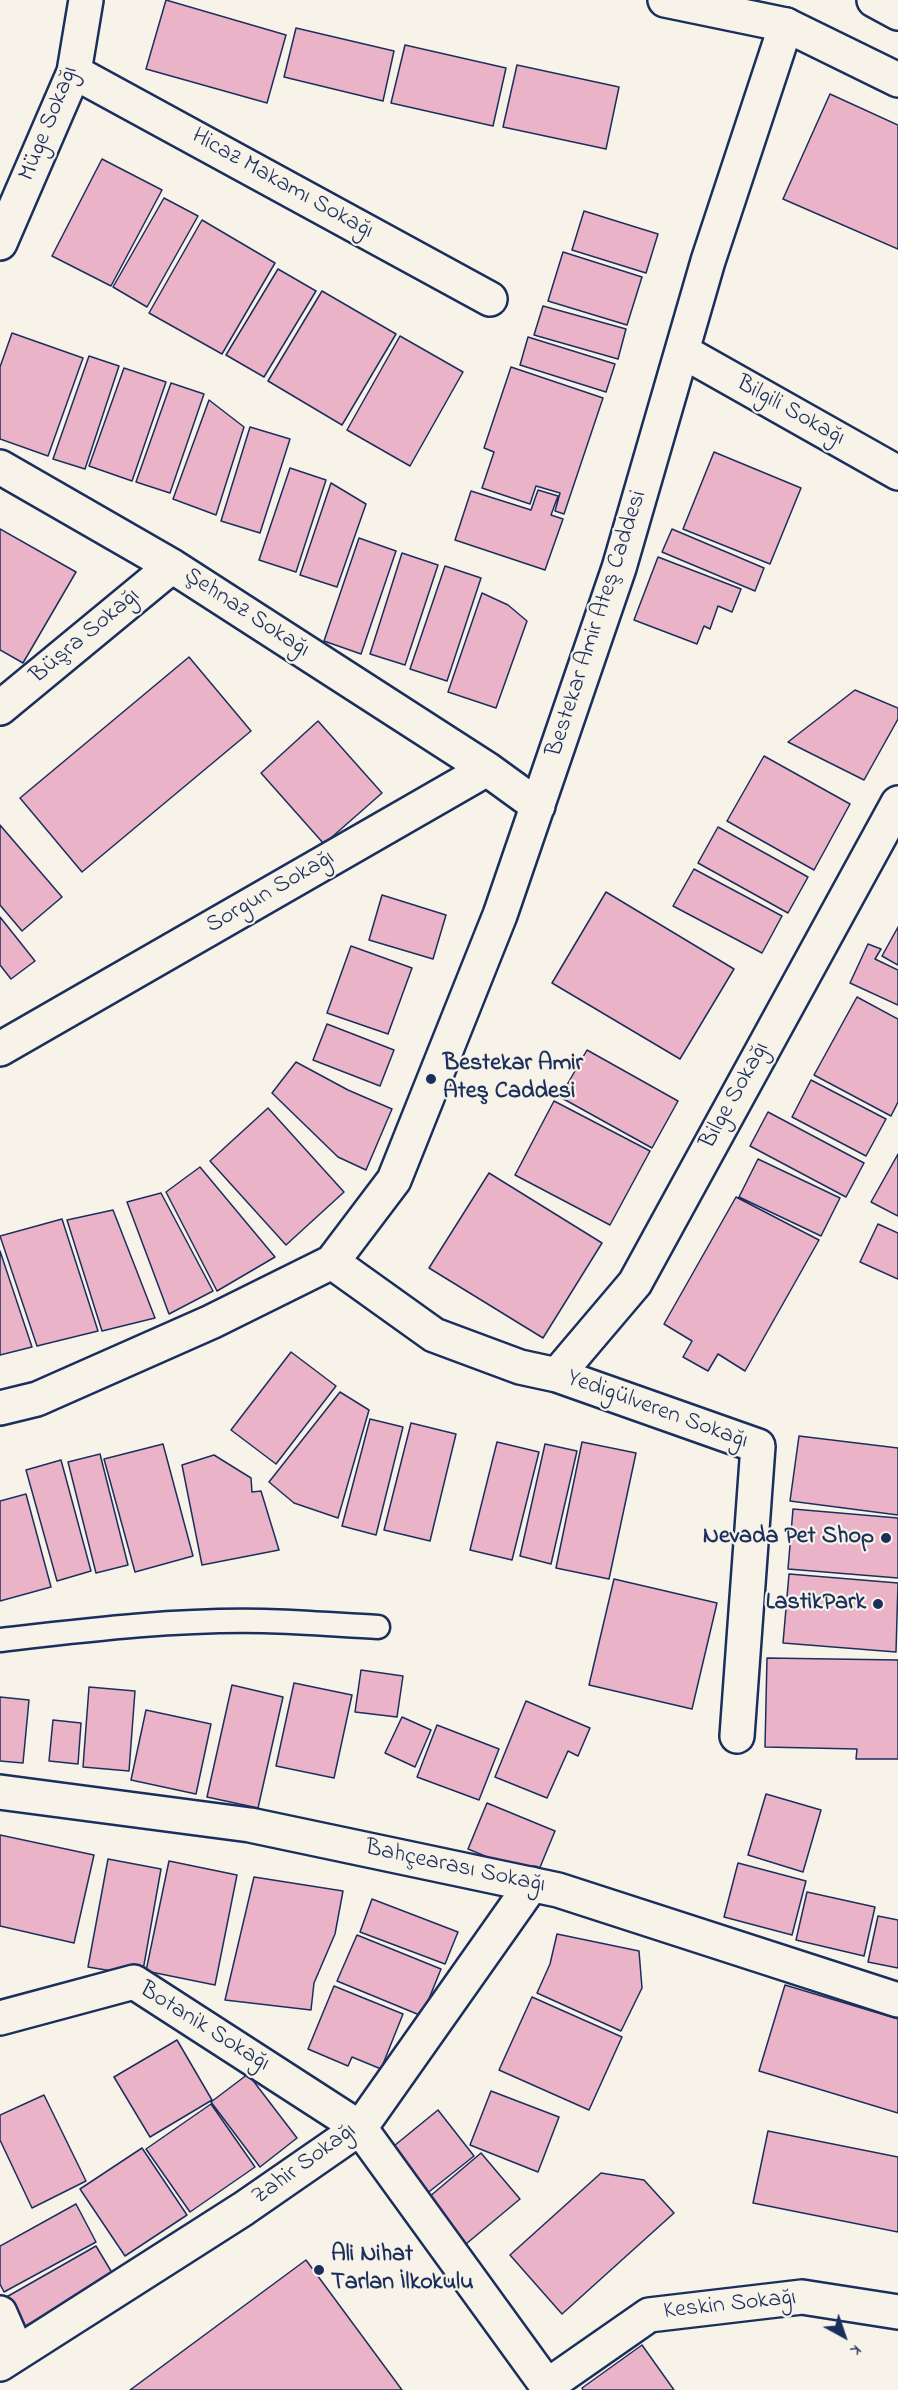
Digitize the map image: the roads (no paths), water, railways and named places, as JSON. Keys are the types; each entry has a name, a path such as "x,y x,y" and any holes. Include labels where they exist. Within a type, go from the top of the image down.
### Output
{"street":[{"name":"Müge Sokağı","path":"4,225 74,72 86,0"},
{"path":"665,0 789,13 898,80"},
{"path":"874,0 898,13"},
{"name":"Bestekar Amir Ateş Caddesi","path":"0,1408 37,1399 211,1322 332,1263 394,1180 500,915 619,568 708,261 789,13"},
{"name":"Hicaz Makamı Sokağı","path":"74,72 490,299"},
{"name":"Bilgili Sokağı","path":"682,351 898,472"},
{"name":"Şehnaz Sokağı","path":"0,466 172,566 487,769"},
{"name":"Büşra Sokağı","path":"0,708 172,566"},
{"path":"487,769 538,806"},
{"name":"Sorgun Sokağı","path":"0,1049 487,769"},
{"name":"Bilge Sokağı","path":"557,1375 635,1283 898,803"},
{"name":"Yedigülveren Sokağı","path":"332,1263 434,1335 520,1366 557,1375 758,1446 737,1736"},
{"name":"Bahçearası Sokağı","path":"0,1792 250,1825 558,1890 898,2000"},
{"name":"Zahir Sokağı","path":"9,2358 243,2209 360,2128 532,1884"},
{"name":"Botanik Sokağı","path":"0,2018 134,1982 360,2128"},
{"path":"360,2128 549,2388"},
{"name":"Keskin Sokağı","path":"549,2388 649,2315 802,2297 898,2312"},
{"path":"0,2313 9,2358"}],"lane":[{"path":"0,1640 101,1629 192,1623 262,1621 378,1627"}],"place":[{"name":"Bestekar Amir Ateş Caddesi","path":"431,1079"},
{"name":"Nevada Pet Shop","path":"886,1538"},
{"name":"LastikPark","path":"878,1604"},
{"name":"Ali Nihat Tarlan İlkokulu","path":"319,2270"}]}
